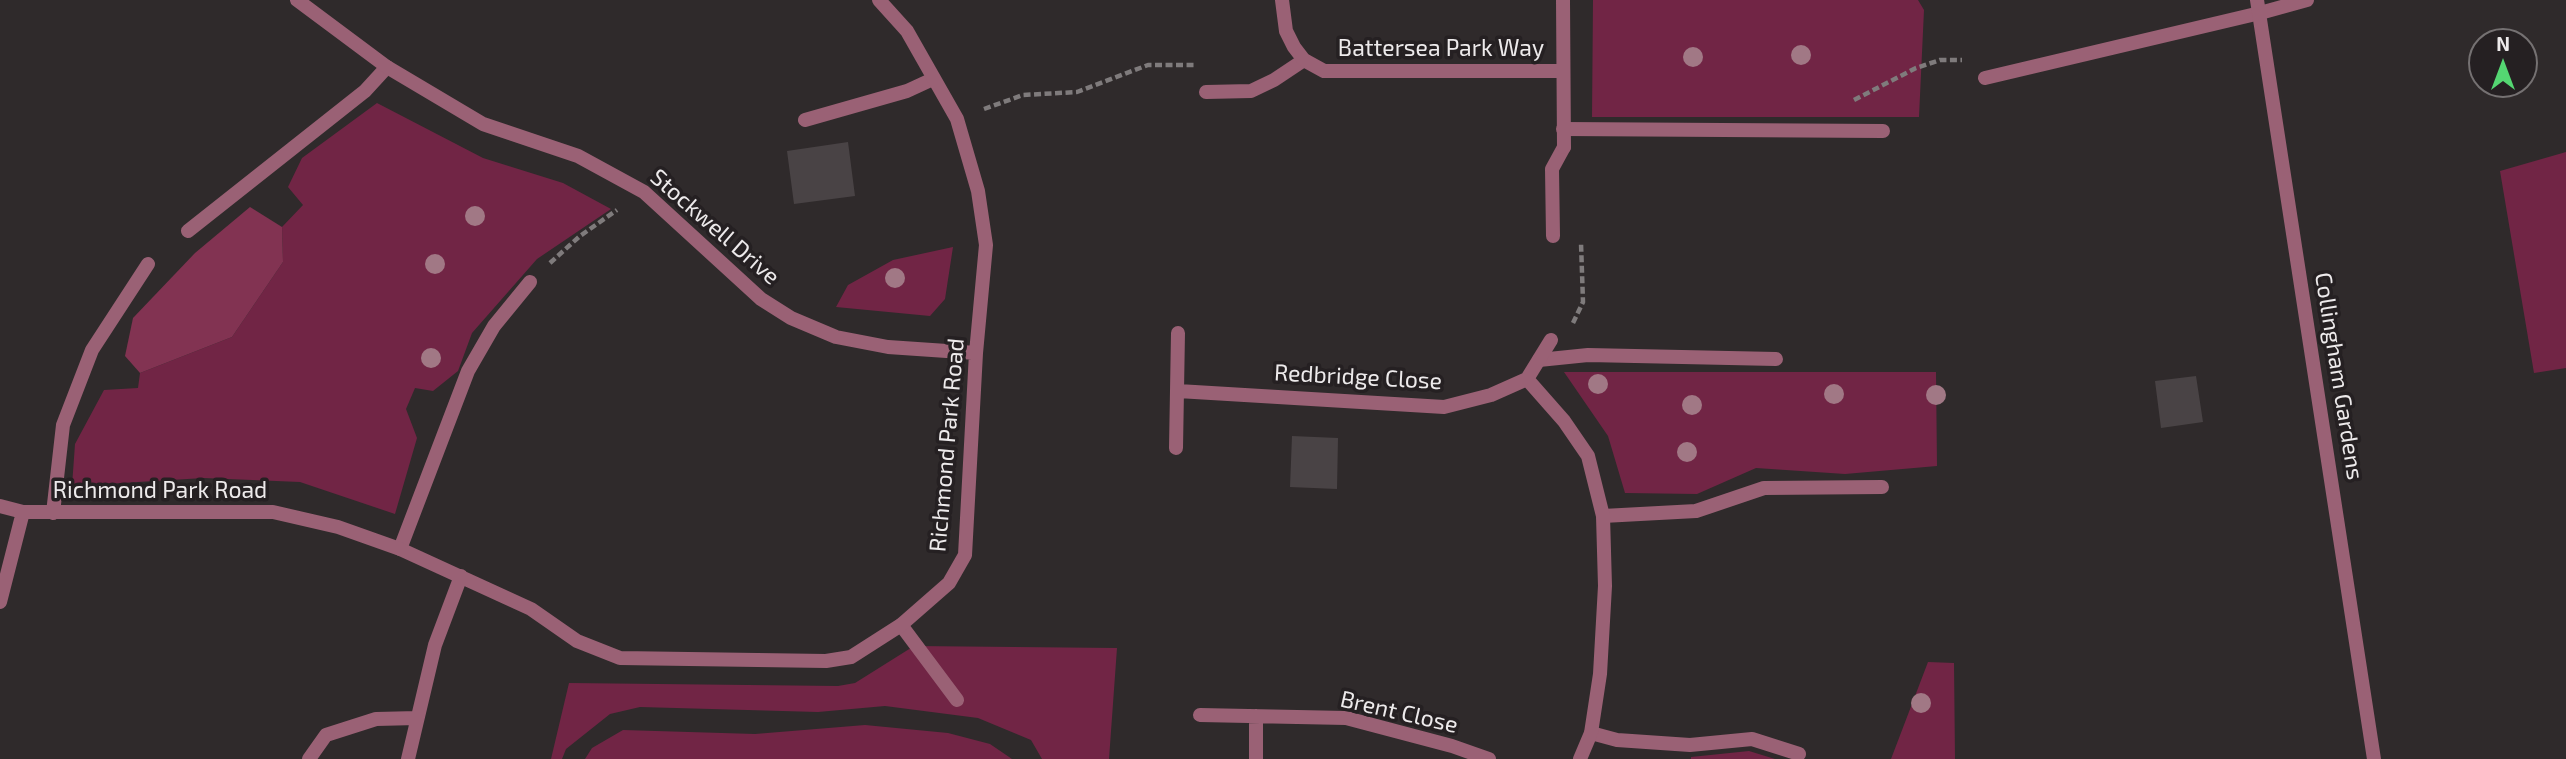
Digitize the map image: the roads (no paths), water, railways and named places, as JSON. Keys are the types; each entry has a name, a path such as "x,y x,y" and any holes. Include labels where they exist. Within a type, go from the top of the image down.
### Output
{"street":[{"name":"Stockwell Drive","path":"297,0 387,67 483,124 578,156 644,192 761,299 791,318 836,337 875,345 976,353"},
{"name":"Richmond Park Road","path":"0,506 23,512 53,513 273,512 338,527 400,549 531,609 576,641 620,658 826,661 851,657 901,625 949,583 965,555 976,353 986,245 978,191 957,119 907,31 879,0"},
{"path":"1206,92 1251,91 1274,80 1304,60 1286,31 1282,0"},
{"path":"1553,236 1552,169 1564,146 1563,0"},
{"path":"1985,78 2259,6 2307,0"},
{"name":"Collingham Gardens","path":"2259,6 2374,759"},
{"name":"Battersea Park Way","path":"1304,60 1324,71 1562,71"},
{"path":"188,231 365,91 387,67"},
{"path":"805,120 907,91 933,79"},
{"path":"1563,129 1883,131"},
{"path":"53,513 63,425 92,350 148,264"},
{"path":"400,549 468,371 494,326 530,282"},
{"path":"1176,448 1178,333"},
{"path":"1551,340 1527,379 1564,421 1588,456 1603,516 1605,586 1601,674 1591,733 1580,759"},
{"path":"1539,360 1588,355 1776,359"},
{"name":"Redbridge Close","path":"1178,391 1444,407 1491,395 1527,379"},
{"path":"1603,516 1696,512 1764,488 1882,487"},
{"path":"0,602 23,512"},
{"path":"408,759 435,645 461,576"},
{"path":"901,625 957,701"},
{"name":"Brent Close","path":"1200,715 1346,718 1452,746 1489,759"},
{"path":"1256,716 1256,759"},
{"path":"309,759 326,735 376,719 417,718"},
{"path":"1591,733 1617,740 1690,745 1752,739 1799,754"}]}
